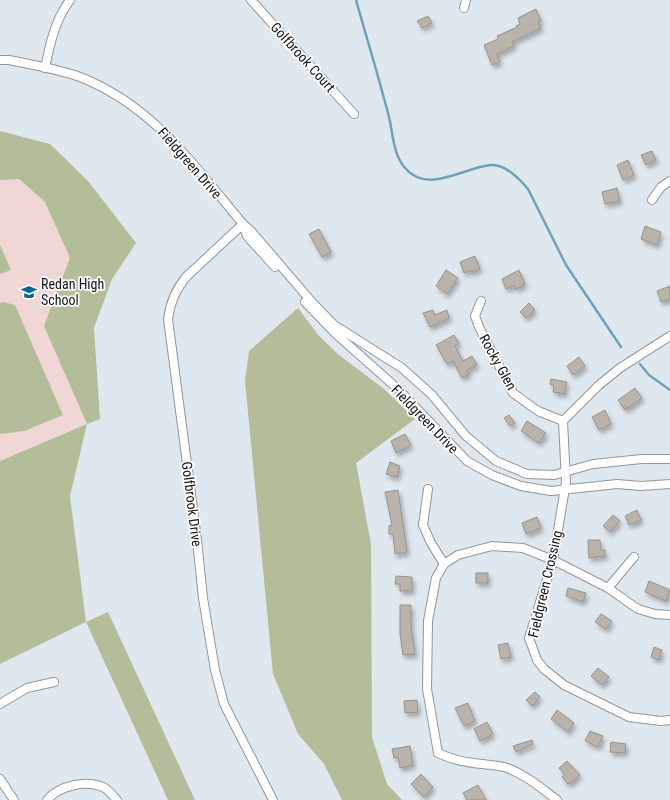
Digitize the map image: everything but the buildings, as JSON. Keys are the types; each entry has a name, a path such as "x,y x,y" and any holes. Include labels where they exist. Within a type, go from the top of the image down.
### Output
{"street":[{"path":"45,68 51,37 61,12 70,0"},
{"name":"Golfbrook Court","path":"251,0 354,114"},
{"name":"Fieldgreen Drive","path":"0,60 9,60 81,78 123,98 148,117 170,137 243,224 251,231 311,301 334,325 402,368 432,395 466,436 496,462 527,474 554,475 593,464 642,458 670,459"},
{"path":"652,200 661,187 670,180"},
{"name":"Fieldgreen Drive","path":"243,224 247,236 317,316 399,390 467,461 492,475 521,486 552,491 617,484 641,486 670,484"},
{"name":"Golfbrook Drive","path":"243,224 186,277 179,286 170,307 168,319 198,540 203,598 215,670 224,704 273,800"},
{"name":"Rocky Glen","path":"482,301 475,316 479,327 513,393 538,412 563,421"},
{"path":"563,421 599,385 620,368 670,336"},
{"name":"Fieldgreen Crossing","path":"563,421 565,472 564,490 553,560 529,638 537,660 544,669 564,685 629,717 661,722 670,720"},
{"path":"428,489 423,525 431,543 444,564"},
{"path":"557,800 528,778 507,768 496,765 473,763 450,758 438,753 427,689 428,621 436,578 444,564 458,555 492,546 523,548 553,560 608,588 638,609 654,614 670,615"},
{"path":"608,588 634,557"},
{"path":"0,704 27,688 54,682"},
{"path":"0,779 14,800"},
{"path":"47,800 60,790 82,784 104,787 117,800"}],"shaded area":[{"name":"Redan High School","path":"19,179 45,202 70,258 44,326 87,424 0,461 0,180"}],"green space":[{"path":"0,131 50,144 88,181 136,243 112,279 94,328 100,419 87,424 44,326 70,258 45,202 19,179 0,180"},
{"path":"0,245 11,270 0,274"},
{"path":"3,302 15,305 63,415 24,431 0,434 0,303"},
{"path":"298,308 319,336 339,355 384,389 415,419 356,463 371,544 372,737 387,784 402,800 342,800 324,764 298,734 273,674 245,381 249,351"},
{"path":"87,424 70,496 86,622 0,664 0,461"},
{"path":"108,612 195,800 168,800 86,622"}],"waterway":[{"path":"356,0 389,117 394,144 398,157 405,168 414,176 424,179 435,179 480,167 496,165 507,170 521,181 528,189 566,265 621,347"},
{"path":"640,364 649,375 670,390"}],"place":[{"name":"Redan High School","path":"29,292"}]}
